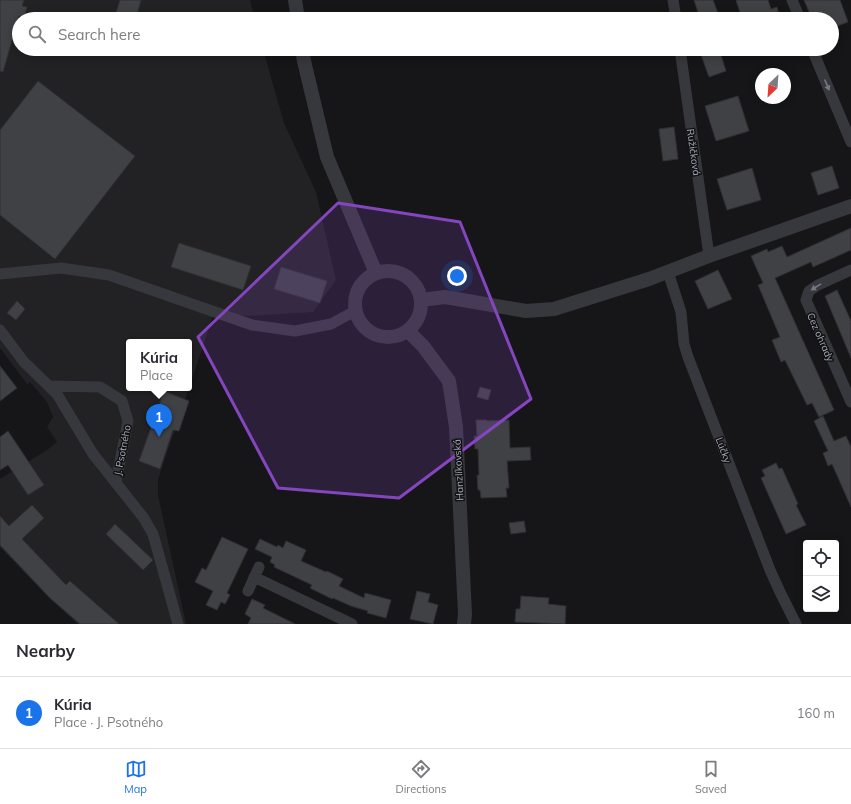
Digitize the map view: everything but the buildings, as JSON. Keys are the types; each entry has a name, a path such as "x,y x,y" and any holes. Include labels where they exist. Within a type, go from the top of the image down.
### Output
{"street":[{"path":"295,0 297,12"},
{"path":"673,0 675,12"},
{"path":"792,0 797,12"},
{"path":"303,56 327,157 376,273"},
{"name":"Ružičková","path":"681,56 709,256"},
{"path":"815,56 850,134"},
{"path":"421,300 445,297 526,311 554,310 668,272 851,206"},
{"path":"0,274 61,268 109,275 252,325 296,330 331,324 355,311"},
{"name":"Cez ohrady","path":"851,270 818,285 809,291 806,300 851,402"},
{"path":"386,271 405,275 413,282 418,290 421,300 420,314 408,331 400,335 390,337 372,333 364,328 355,311 355,302 359,288 368,278 376,273 386,271"},
{"name":"Lúčky","path":"668,272 681,312 684,344 688,357 770,570 796,624"},
{"name":"J. Psotného","path":"0,330 24,362 57,394 93,454 144,517 153,534 178,624"},
{"name":"Hanzlíkovská","path":"408,331 423,346 449,381 456,435 466,614 464,624"},
{"name":"J. Psotného","path":"49,386 100,387 122,401 128,421 116,482"},
{"path":"248,591 257,572 352,624"}],"highlighted area":[{"path":"338,203 460,222 531,399 399,498 278,488 198,337"}],"shaded area":[{"path":"0,0 250,0 253,12 12,12 12,56 265,56 284,123 316,192 336,280 313,312 248,316 214,313 192,379 192,339 126,339 126,391 188,391 158,479 158,495 186,624 78,624 50,599 0,547 0,479 47,450 57,442 47,427 53,417 47,402 30,382 27,384 0,348"}],"place":[{"name":"Kúria","path":"159,437"}]}
